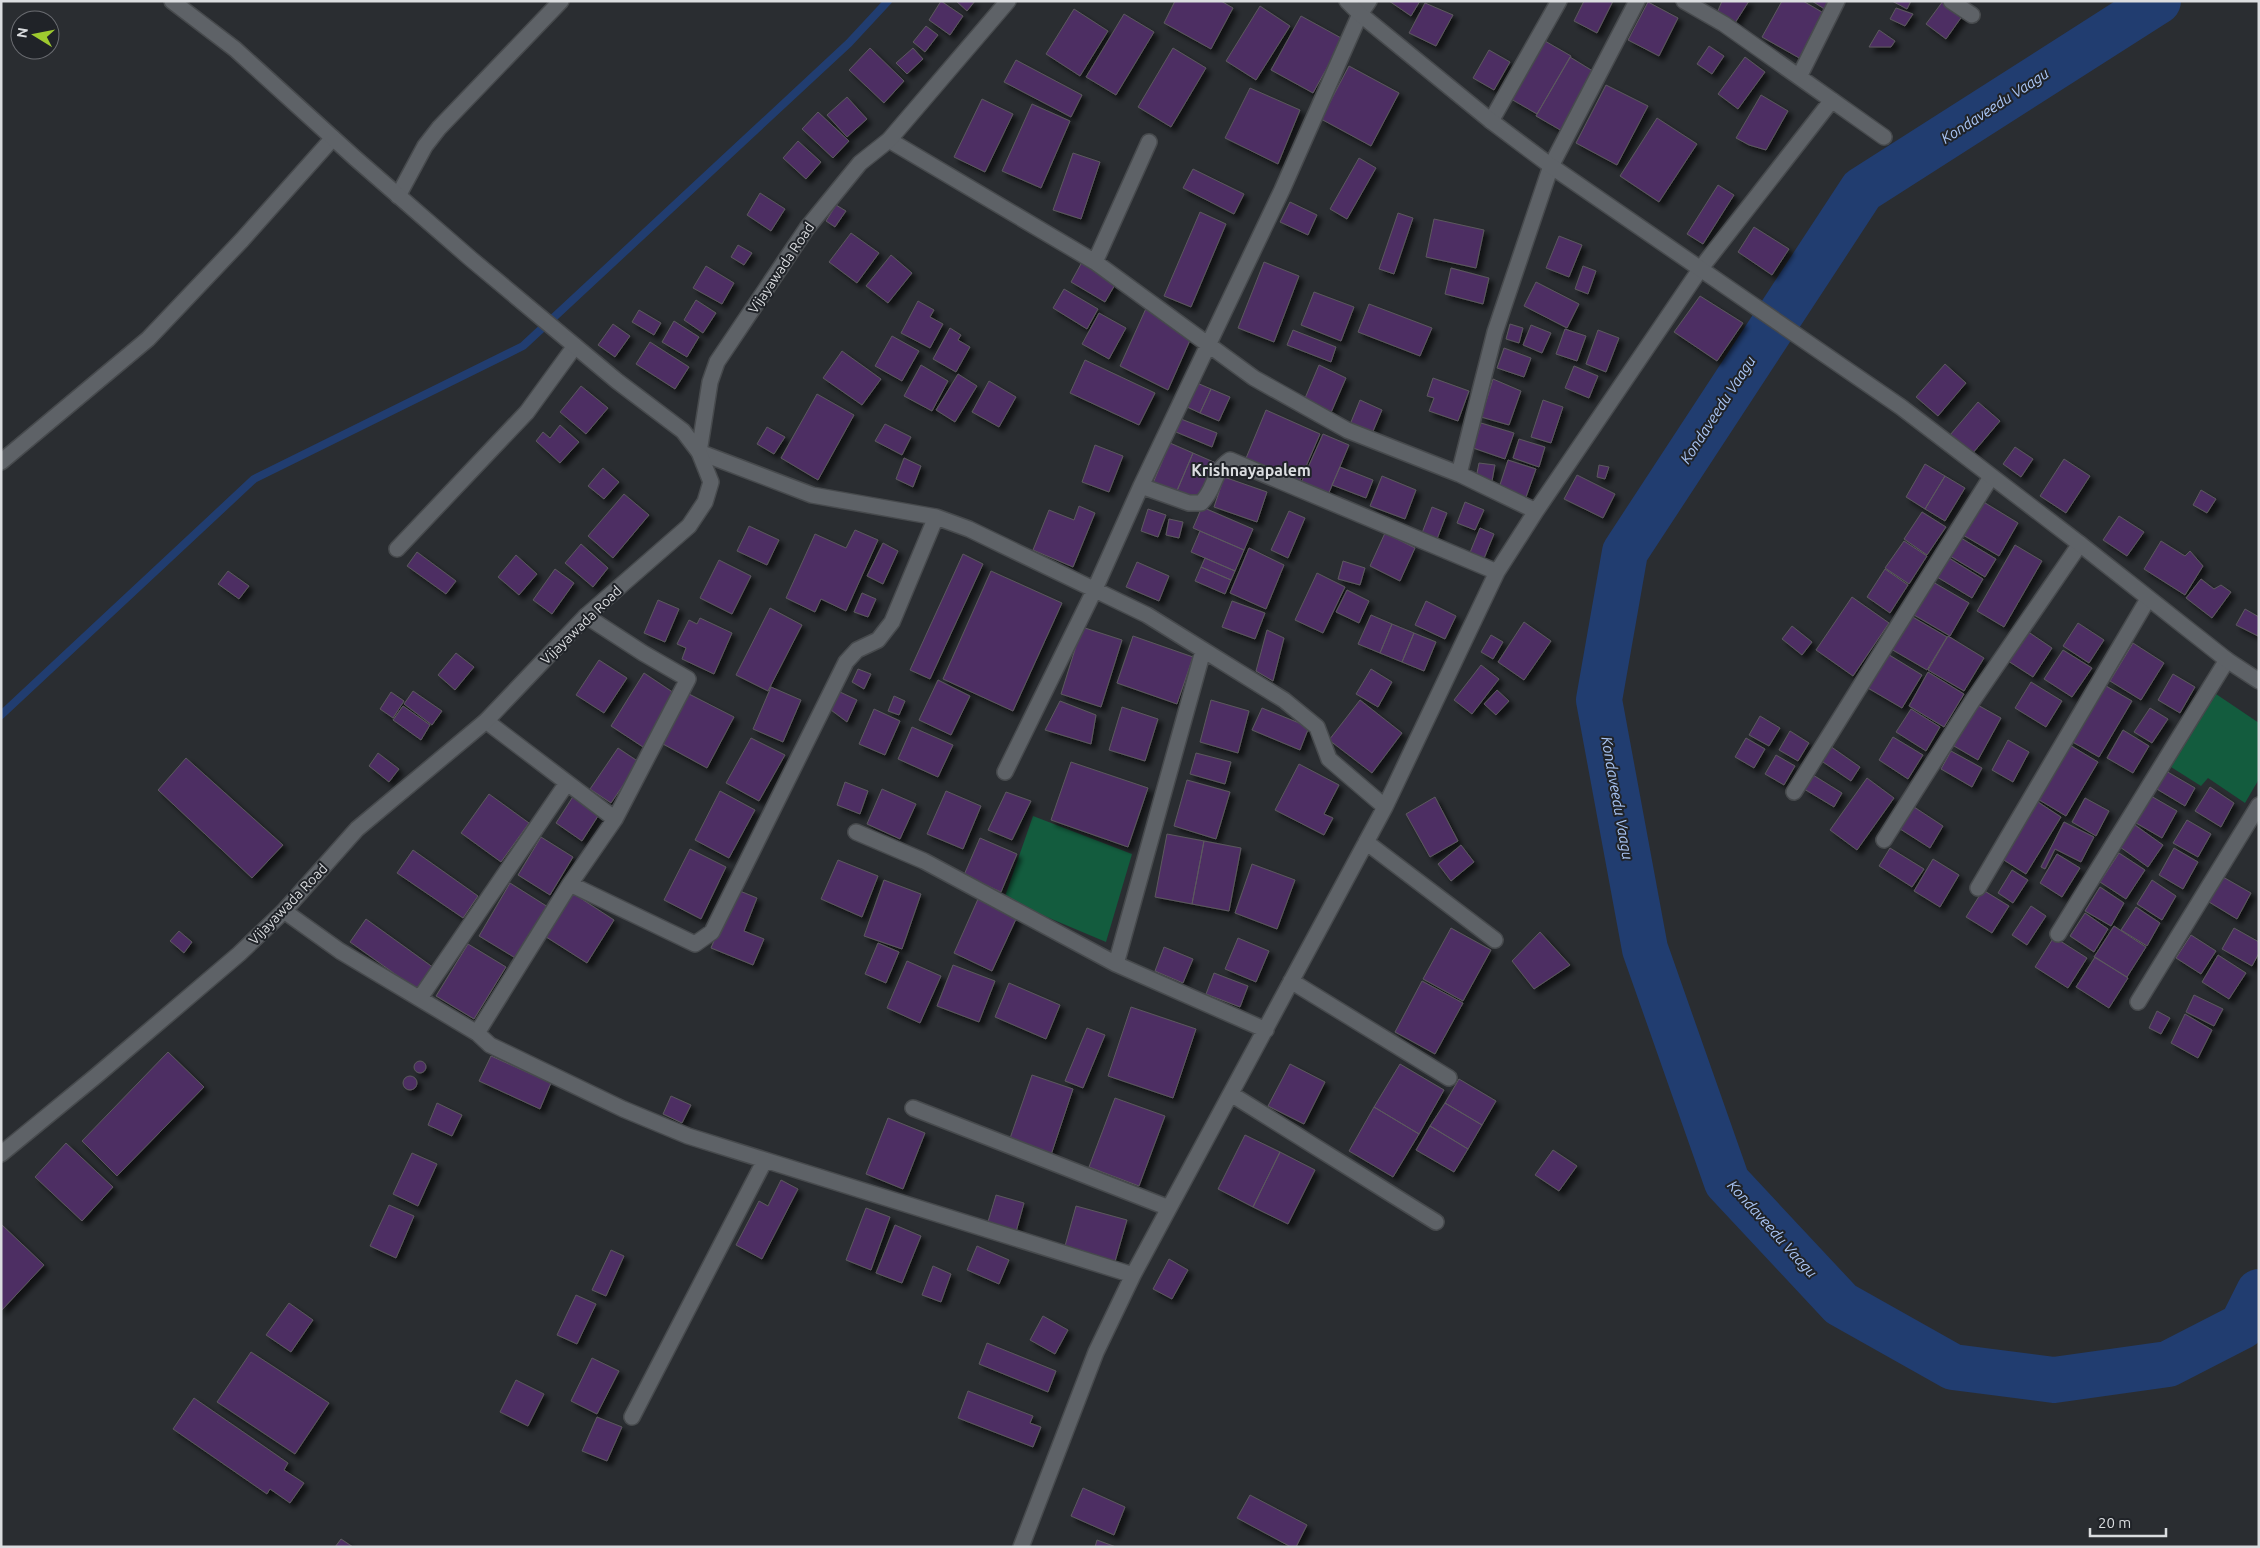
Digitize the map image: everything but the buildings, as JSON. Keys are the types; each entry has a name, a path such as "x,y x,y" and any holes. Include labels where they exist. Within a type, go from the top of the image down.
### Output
{"street":[{"path":"172,1 235,49 398,196 617,382 683,431 698,452 812,495 936,517 969,530 1147,615 1284,700 1317,727 1329,759 1385,807"},
{"path":"398,196 425,146 560,1"},
{"name":"Vijayawada Road","path":"1,1154 239,954 284,911 357,829 486,721 586,616 689,526 705,502 711,482 698,452 710,382 717,362 807,228 860,163 890,140 1008,1"},
{"path":"1347,1 1360,14 1491,121 1551,166 1901,407 2080,544 2227,660 2259,681"},
{"path":"1005,772 1094,590 1141,486 1282,190 1360,14 1369,1"},
{"path":"1491,121 1559,1"},
{"path":"1458,474 1500,316 1551,166 1637,1"},
{"path":"1684,1 1700,5 1884,137"},
{"path":"1799,77 1837,1"},
{"path":"1951,1 1972,15"},
{"path":"1020,1547 1096,1352 1133,1276 1385,807 1497,572 1536,511 1701,268 1832,100"},
{"path":"1,462 148,338 242,240 333,138"},
{"path":"890,140 1095,262 1254,378 1347,430 1458,474 1536,511"},
{"path":"1095,262 1149,142"},
{"path":"397,548 527,412 571,342"},
{"path":"1141,486 1189,504 1201,503 1209,495 1220,467 1230,460 1497,572"},
{"path":"1794,792 1991,477"},
{"path":"570,884 695,944 712,932 846,662 857,650 878,640 892,622 936,517"},
{"path":"1884,840 1973,700 2080,544"},
{"path":"1978,888 2148,599"},
{"path":"477,1033 570,884 615,819 688,679 643,653 586,616"},
{"path":"1116,964 1203,651"},
{"path":"2058,934 2227,660"},
{"path":"486,721 615,819"},
{"path":"420,998 567,783"},
{"path":"2138,1002 2259,805"},
{"path":"856,832 924,861 1116,964 1266,1030"},
{"path":"1366,842 1495,940"},
{"path":"284,911 340,951 477,1033 490,1045 623,1109 688,1136 1133,1276"},
{"path":"1291,981 1449,1078"},
{"path":"1230,1094 1436,1222"},
{"path":"913,1108 1169,1208"},
{"path":"632,1417 765,1160"}],"green space":[{"path":"2216,694 2259,723 2259,779 2245,803 2208,778 2201,786 2171,767"},
{"path":"1033,816 1132,854 1106,942 1004,899"}],"waterway":[{"path":"1,715 254,479 523,346 849,43 888,1"},
{"name":"Kondaveedu Vaagu","path":"2158,1 1862,190 1625,552 1599,700 1645,949 1727,1182 1841,1304 1953,1367 2054,1380 2168,1364 2242,1326 2259,1292"}],"district":[{"name":"Krishnayapalem","path":"1251,470"}]}
